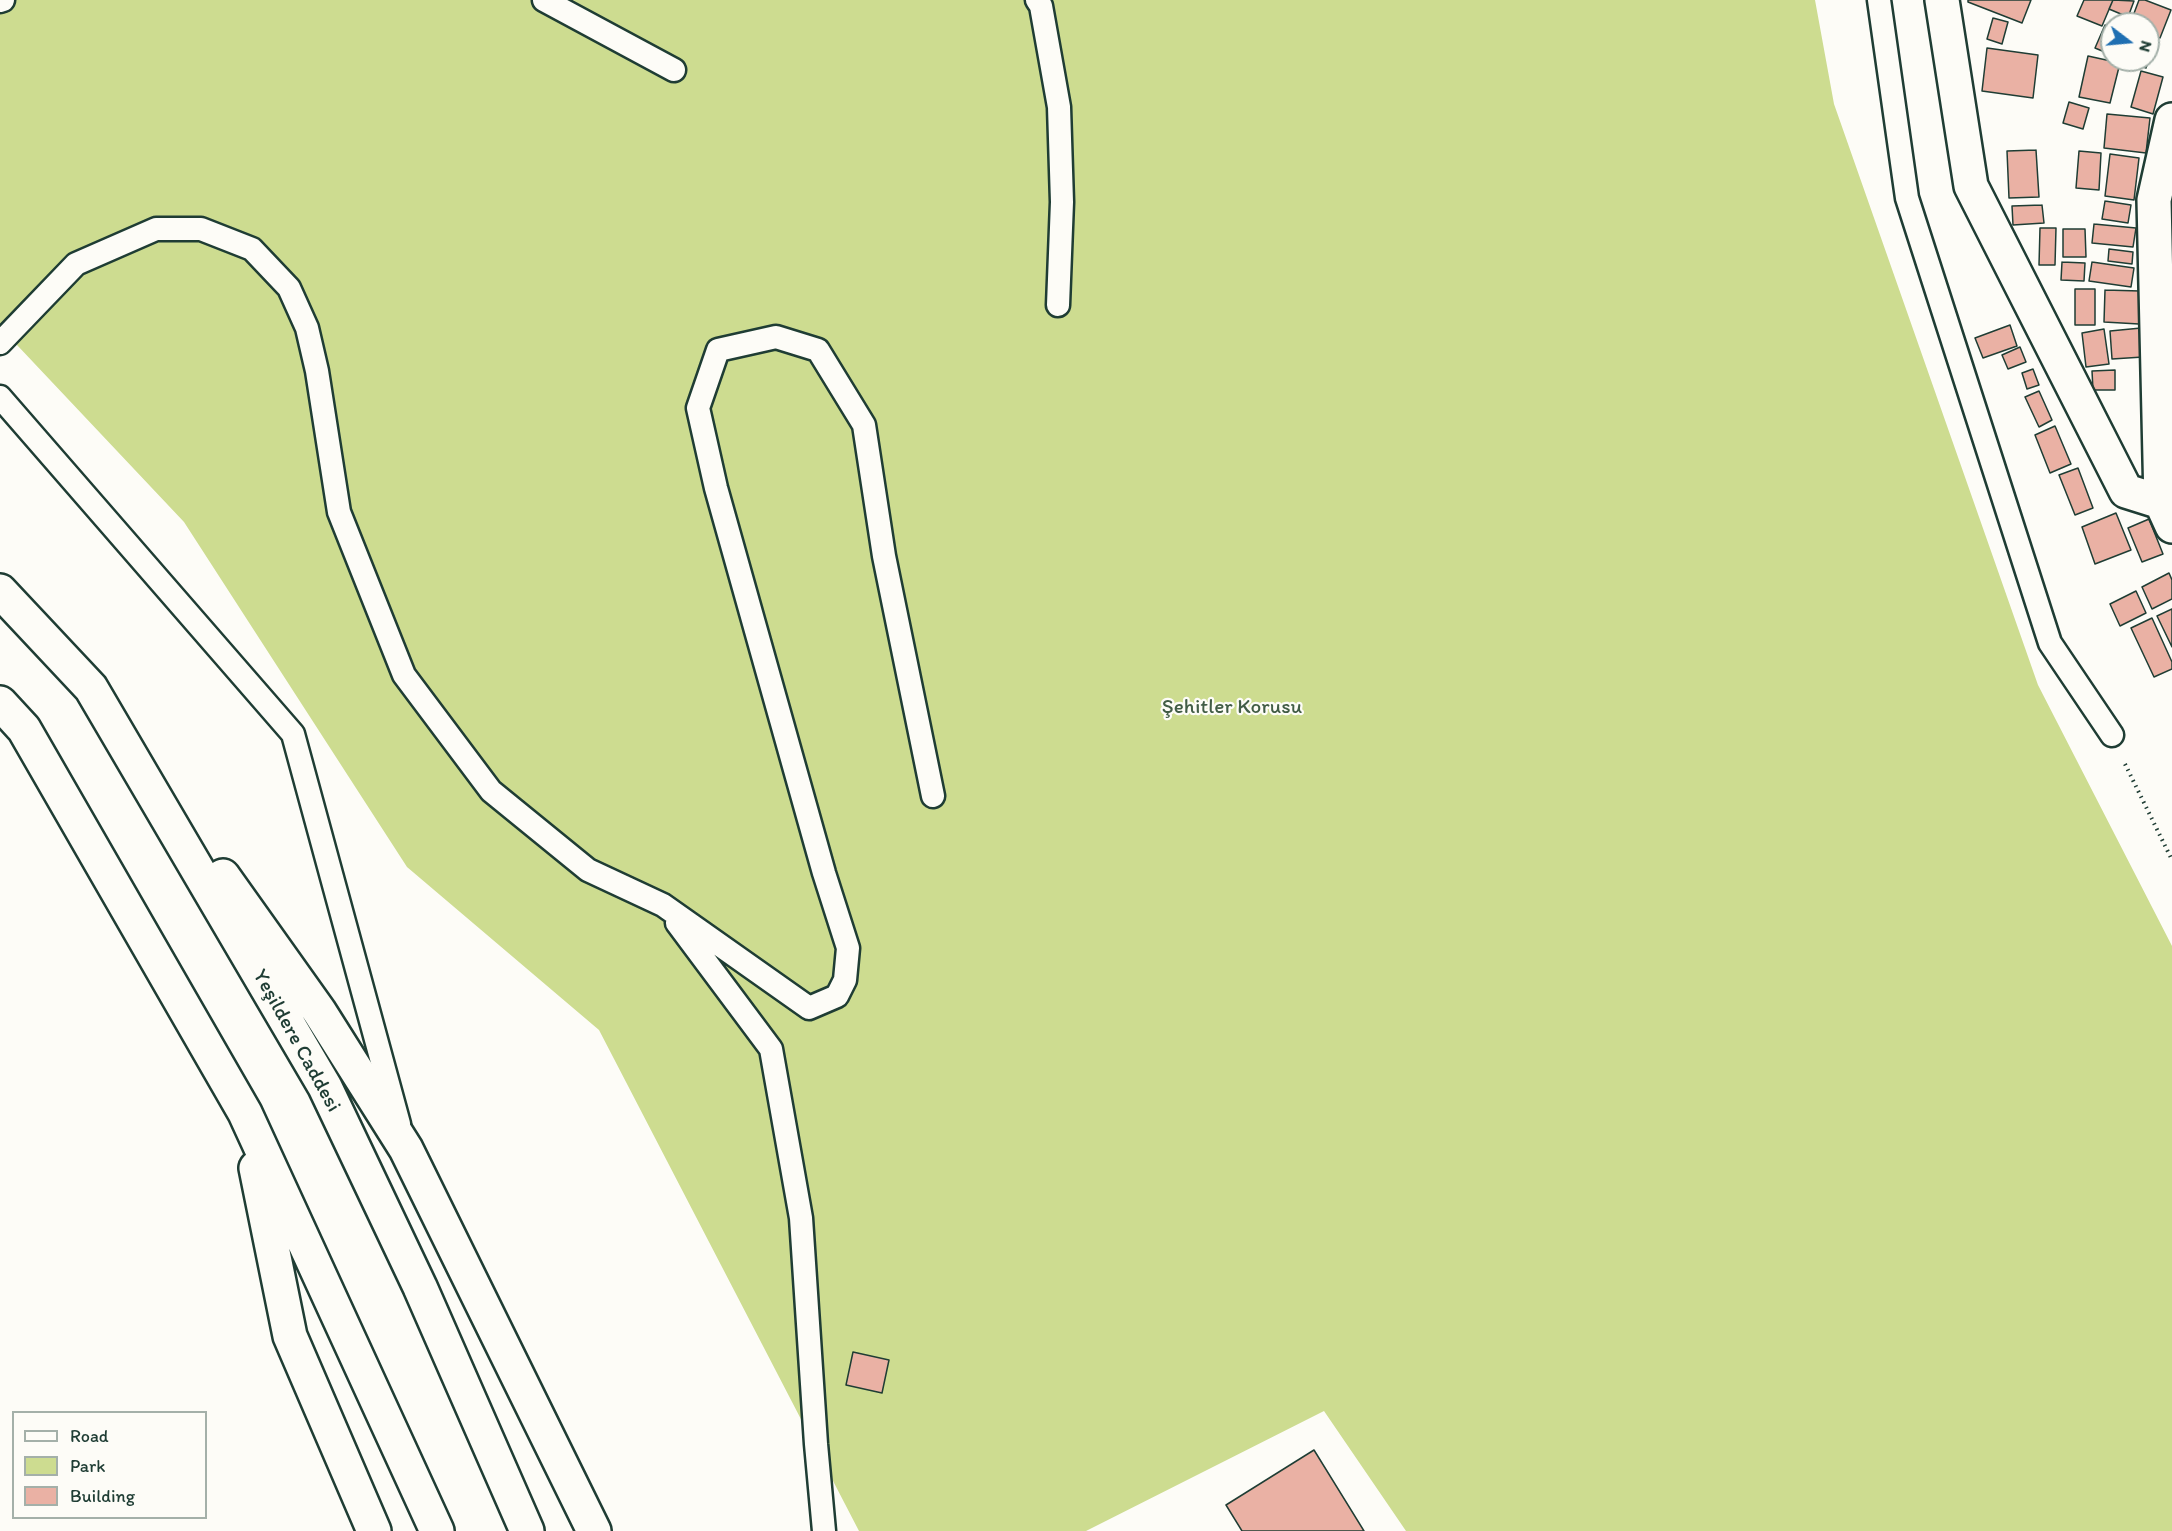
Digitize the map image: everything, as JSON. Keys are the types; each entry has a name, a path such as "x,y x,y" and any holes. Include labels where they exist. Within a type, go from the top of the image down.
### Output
{"main road":[{"path":"1942,0 1971,186 2126,491 2166,514"},
{"path":"2166,514 2154,201 2172,120"},
{"name":"Yeşildere Caddesi","path":"0,591 91,688 325,1087 420,1287 527,1531"},
{"path":"91,688 319,1011 406,1149 594,1531"},
{"path":"0,703 24,729 245,1113 436,1531"},
{"path":"245,1113 290,1336 374,1531"}],"lane":[{"path":"544,0 674,70"},
{"path":"1037,0 1041,6 1059,107 1062,202 1058,305"},
{"path":"1879,0 1907,198 2050,643 2112,735"},
{"path":"0,342 76,264 156,229 201,229 252,249 289,288 307,328 317,371 339,512 404,675 491,791 588,870 663,905 809,1008 837,996 845,980 848,948 824,873 723,511 698,408 718,350 776,337 818,350 864,425 884,556 933,796"},
{"path":"0,397 293,734 406,1149"},
{"path":"663,905 771,1048 801,1218 824,1531"}],"path":[{"path":"2112,735 2172,860"}],"green space":[{"name":"Şehitler Korusu","path":"0,0 1815,0 1834,104 2038,685 2172,946 2172,1531 1406,1531 1324,1411 1086,1531 859,1531 599,1030 407,867 184,522 0,327"}],"building":[{"path":"1968,0 2031,0 2022,23 1968,2"},
{"path":"2084,0 2113,0 2108,12 2100,12 2100,25 2077,16"},
{"path":"2113,0 2134,1 2130,12 2116,12 2109,9"},
{"path":"2139,0 2171,10 2160,38 2160,12 2134,12"},
{"path":"1993,18 2008,22 2002,44 1987,39"},
{"path":"2100,36 2100,50 2095,48"},
{"path":"1987,48 2038,55 2033,98 1982,91"},
{"path":"2088,56 2100,59 2100,72 2118,72 2110,103 2079,97"},
{"path":"2141,72 2163,77 2153,114 2131,107"},
{"path":"2069,102 2089,108 2083,129 2063,123"},
{"path":"2107,114 2150,118 2146,153 2104,148"},
{"path":"2036,150 2039,197 2009,198 2007,151"},
{"path":"2079,151 2101,153 2099,190 2076,188"},
{"path":"2110,154 2139,158 2134,200 2105,196"},
{"path":"2105,201 2131,205 2128,223 2102,219"},
{"path":"2042,205 2044,223 2013,225 2012,206"},
{"path":"2094,224 2136,228 2133,247 2092,243"},
{"path":"2040,228 2056,228 2055,265 2039,265"},
{"path":"2063,229 2085,229 2086,257 2063,257"},
{"path":"2109,249 2133,252 2132,264 2108,261"},
{"path":"2062,262 2085,263 2084,281 2061,280"},
{"path":"2092,262 2134,268 2131,287 2089,281"},
{"path":"2075,289 2095,289 2095,325 2075,325"},
{"path":"2105,290 2140,291 2139,324 2104,322"},
{"path":"2010,325 2017,346 1983,358 1975,338"},
{"path":"2141,328 2143,357 2112,359 2110,331"},
{"path":"2104,329 2109,364 2086,367 2082,333"},
{"path":"2020,347 2026,362 2008,369 2002,355"},
{"path":"2033,369 2039,385 2027,389 2022,373"},
{"path":"2115,370 2115,390 2093,390 2092,371"},
{"path":"2039,391 2052,420 2039,427 2025,397"},
{"path":"2055,426 2071,464 2050,473 2035,435"},
{"path":"2078,468 2093,508 2075,515 2059,475"},
{"path":"2116,513 2131,550 2095,564 2082,527"},
{"path":"2149,519 2163,554 2142,562 2128,528"},
{"path":"2169,573 2172,580 2172,599 2152,609 2142,587"},
{"path":"2136,591 2146,613 2120,626 2110,604"},
{"path":"2172,609 2172,647 2157,616"},
{"path":"2152,618 2172,662 2172,669 2154,677 2131,628"},
{"path":"853,1352 889,1360 882,1393 846,1385"},
{"path":"1314,1450 1364,1531 1242,1531 1226,1505"}]}
